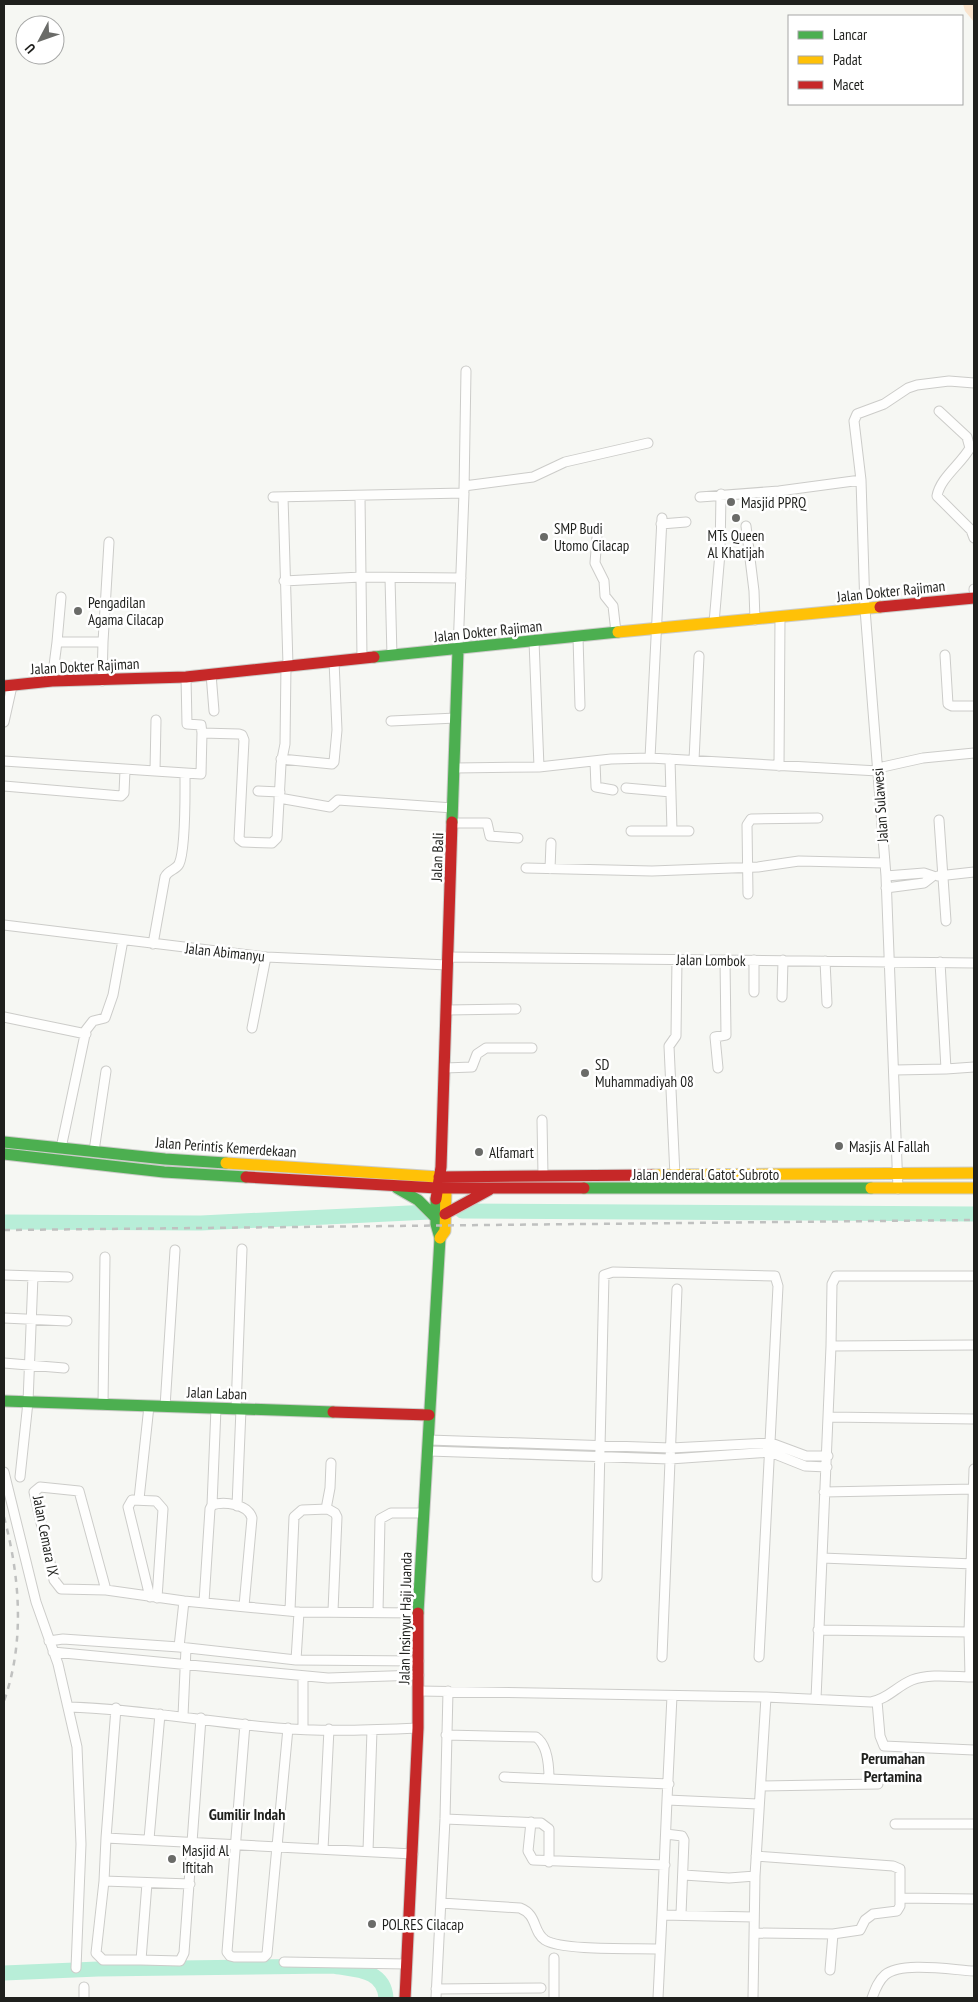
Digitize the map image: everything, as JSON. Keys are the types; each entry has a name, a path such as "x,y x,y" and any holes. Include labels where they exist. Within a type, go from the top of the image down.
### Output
{"street":[{"name":"Jalan Bali","path":"442,1179 464,489 466,371"},
{"name":"Jalan Sulawesi","path":"898,1189 895,1070 886,876 865,609 861,480 854,422 857,414 884,404 908,388 949,381 974,383"},
{"path":"938,412 970,442 970,448 938,489 937,496 940,502 971,530 974,538"},
{"path":"202,733 242,735 244,740 240,841 275,842 280,795 281,759 285,744 287,665 278,497 360,497 464,489 533,476 572,460 648,443"},
{"path":"700,497 779,491 861,480"},
{"path":"714,623 720,553 721,494"},
{"path":"360,497 362,658"},
{"path":"650,758 655,629 662,521 686,522"},
{"path":"746,526 754,591 755,620"},
{"path":"597,537 595,563 604,581 605,596 613,606 616,632"},
{"path":"102,681 108,542"},
{"path":"284,581 361,577 461,578"},
{"path":"390,578 392,656"},
{"path":"52,681 61,597"},
{"name":"Jalan Dokter Rajiman","path":"8,686 52,681 186,677 616,632 974,598"},
{"path":"779,766 780,617"},
{"path":"578,637 580,706"},
{"path":"534,641 539,766"},
{"path":"57,642 103,642"},
{"path":"945,655 948,704 952,706 974,706"},
{"path":"694,760 699,656"},
{"path":"281,759 330,764 334,762 337,730 334,661"},
{"path":"211,674 214,711"},
{"path":"4,761 199,775 201,772 201,725 187,724 186,677"},
{"path":"4,722 8,686"},
{"path":"391,721 456,718"},
{"path":"155,771 156,720"},
{"path":"455,768 539,766 670,758 779,766 878,769 923,758 974,753"},
{"path":"670,758 672,831"},
{"path":"595,762 596,787 613,790"},
{"path":"4,786 121,796 124,793 125,770"},
{"path":"153,944 165,877 168,872 177,866 180,859 185,774"},
{"path":"626,788 671,792"},
{"path":"258,791 330,807 338,800 454,808"},
{"path":"748,894 747,825 751,819 818,818"},
{"path":"939,820 946,921"},
{"path":"453,823 487,823 490,836 518,838"},
{"path":"631,831 690,831"},
{"path":"550,869 551,844"},
{"path":"526,868 652,871 748,868 799,861 884,863"},
{"path":"886,876 924,873 933,876 974,872"},
{"path":"886,888 924,883 933,876"},
{"name":"Jalan Abimanyu","path":"4,925 266,957 448,961"},
{"path":"61,1148 83,1033 90,1023 104,1018 113,996 123,940"},
{"path":"252,1028 266,957"},
{"path":"676,1176 669,1046 676,1036 677,959"},
{"name":"Jalan Lombok","path":"448,961 677,959 974,963"},
{"path":"718,1068 715,1037 726,1035 725,960"},
{"path":"754,960 754,992"},
{"path":"782,997 783,960"},
{"path":"825,961 827,1003"},
{"path":"940,962 946,1069"},
{"path":"447,1010 516,1008"},
{"path":"4,1017 83,1033"},
{"path":"445,1068 472,1067 477,1054 486,1048 532,1048"},
{"path":"895,1070 974,1067"},
{"path":"94,1152 106,1071"},
{"path":"542,1120 543,1175"},
{"name":"Jalan Perintis Kemerdekaan","path":"4,1142 165,1159 442,1179"},
{"name":"Jalan Perintis Kemerdekaan","path":"4,1154 164,1172 393,1186 442,1179"},
{"path":"164,1172 165,1159"},
{"name":"Jalan Jenderal Gatot Subroto","path":"442,1179 543,1175 676,1176 974,1173"},
{"name":"Jalan Jenderal Gatot Subroto","path":"442,1179 491,1189 974,1188"},
{"name":"Jalan Insinyur Haji Juanda","path":"406,1998 406,1964 418,1728 418,1613 440,1238 437,1234 441,1216 442,1179"},
{"path":"393,1186 441,1216 491,1189"},
{"path":"237,1506 242,1249"},
{"path":"165,1407 175,1250"},
{"path":"103,1405 105,1257"},
{"path":"597,1577 603,1278 606,1274 613,1272 775,1276 778,1286 759,1657"},
{"path":"4,1275 68,1277"},
{"path":"20,1477 28,1402 33,1276"},
{"path":"816,1698 824,1492 828,1456 832,1284 836,1276 974,1276"},
{"path":"662,1657 677,1289"},
{"path":"4,1318 67,1321"},
{"path":"831,1346 974,1345"},
{"path":"4,1363 64,1368"},
{"name":"Jalan Laban","path":"4,1401 429,1416"},
{"path":"139,1499 149,1406"},
{"path":"204,1602 212,1505 216,1408"},
{"path":"829,1417 974,1419"},
{"path":"429,1445 524,1442 671,1448 770,1447 806,1456 828,1456"},
{"path":"523,1454 524,1442"},
{"path":"429,1445 523,1454 670,1459 770,1447 805,1466 827,1467"},
{"path":"326,1510 330,1488 331,1463"},
{"path":"419,1691 816,1698 878,1701 910,1681 919,1678 972,1677 969,1632 974,1564 974,1469"},
{"path":"4,1472 36,1602 69,1707 77,1748 81,1795 76,1968"},
{"name":"Jalan Cemara IX","path":"40,1488 76,1489 80,1493 106,1590 61,1589 54,1580 34,1492 40,1488"},
{"path":"824,1492 974,1489"},
{"path":"132,1500 156,1501 163,1509 154,1597 128,1507 132,1500"},
{"path":"212,1505 219,1503 237,1506 248,1510 252,1518 244,1606"},
{"path":"296,1660 294,1517 302,1510 326,1510 336,1513 333,1611"},
{"path":"378,1612 380,1519 391,1513 424,1513"},
{"path":"822,1558 974,1564"},
{"path":"106,1590 184,1601 295,1611 418,1613"},
{"path":"183,1716 185,1666 182,1647 184,1601"},
{"path":"818,1630 969,1632"},
{"path":"49,1641 62,1638 182,1647 296,1660 419,1661"},
{"path":"53,1652 68,1652 185,1666 328,1678 419,1675"},
{"path":"303,1676 303,1728"},
{"path":"448,1691 445,1820 436,1994 540,1988"},
{"path":"658,1998 672,1696"},
{"path":"753,1998 758,1804 761,1786 766,1697"},
{"path":"878,1701 880,1736 884,1746 974,1750"},
{"path":"69,1707 116,1708 288,1728 372,1730 418,1728"},
{"path":"116,1708 104,1882 96,1953 103,1960 176,1962 182,1959 190,1884 201,1718"},
{"path":"149,1839 160,1714"},
{"path":"246,1724 235,1844 228,1952 234,1958 264,1957 267,1954 288,1728"},
{"path":"323,1849 329,1729"},
{"path":"368,1851 372,1730"},
{"path":"446,1735 536,1737 540,1740 544,1749 549,1778"},
{"path":"504,1777 669,1784"},
{"path":"761,1786 878,1784"},
{"path":"667,1800 758,1804"},
{"path":"445,1820 541,1822 549,1829 549,1862"},
{"path":"531,1822 529,1856 533,1860 665,1865"},
{"path":"895,1824 974,1824"},
{"path":"666,1834 683,1838 682,1914"},
{"path":"106,1838 412,1854"},
{"path":"754,1933 833,1934 860,1930 865,1920 873,1914 898,1911 901,1898 901,1873 897,1866 756,1856"},
{"path":"684,1875 729,1878 755,1876"},
{"path":"104,1882 190,1884"},
{"path":"141,1960 147,1883"},
{"path":"901,1898 974,1899"},
{"path":"441,1903 520,1908 529,1912 540,1936 557,1946 660,1949"},
{"path":"662,1914 754,1917"},
{"path":"830,1970 833,1934"},
{"path":"554,1958 554,1998"},
{"path":"284,1962 406,1964"},
{"path":"872,1998 878,1983 892,1970 908,1967 974,1971"},
{"path":"84,1987 84,1998"},
{"path":"527,1998 529,1988"}],"shaded area":[{"path":"963,4 974,4 974,22 965,11"}],"waterway":[{"path":"462,1211 974,1214"},
{"path":"4,1222 201,1223 430,1212"},
{"path":"4,1973 98,1969 333,1966 359,1970 374,1976 384,1988 386,1998"}],"railway":[{"path":"4,1230 974,1220"},
{"path":"4,1517 14,1563 18,1609 15,1656 11,1679 4,1701"}],"traffic: fast":[{"path":"374,657 618,632"},
{"path":"452,822 458,650"},
{"path":"4,1142 165,1159 226,1163"},
{"path":"4,1154 164,1172 246,1177"},
{"path":"397,1188 418,1200 436,1218"},
{"path":"584,1188 871,1188"},
{"path":"418,1613 440,1238 436,1224 436,1199"},
{"path":"4,1401 333,1412"}],"traffic: slow":[{"path":"618,632 880,607"},
{"path":"226,1163 439,1177"},
{"path":"653,1175 974,1173"},
{"path":"871,1188 974,1188"},
{"path":"440,1238 445,1231 446,1189"}],"traffic: jam":[{"path":"880,607 974,598"},
{"path":"4,686 52,681 186,677 374,657"},
{"path":"436,1199 441,1167 452,822"},
{"path":"439,1177 653,1175"},
{"path":"246,1177 437,1188 584,1188"},
{"path":"445,1214 489,1190"},
{"path":"333,1412 429,1415"},
{"path":"405,1998 418,1728 418,1613"}],"place":[{"name":"Masjid PPRQ","path":"731,502"},
{"name":"MTs Queen Al Khatijah","path":"736,518"},
{"name":"SMP Budi Utomo Cilacap","path":"544,537"},
{"name":"Pengadilan Agama Cilacap","path":"78,611"},
{"name":"SD Muhammadiyah 08","path":"585,1073"},
{"name":"Masjis Al Fallah","path":"839,1146"},
{"name":"Alfamart","path":"479,1152"},
{"name":"Masjid Al Iftitah","path":"172,1859"},
{"name":"POLRES Cilacap","path":"372,1924"}],"district":[{"name":"Perumahan Pertamina","path":"893,1767"},
{"name":"Gumilir Indah","path":"247,1814"}]}
